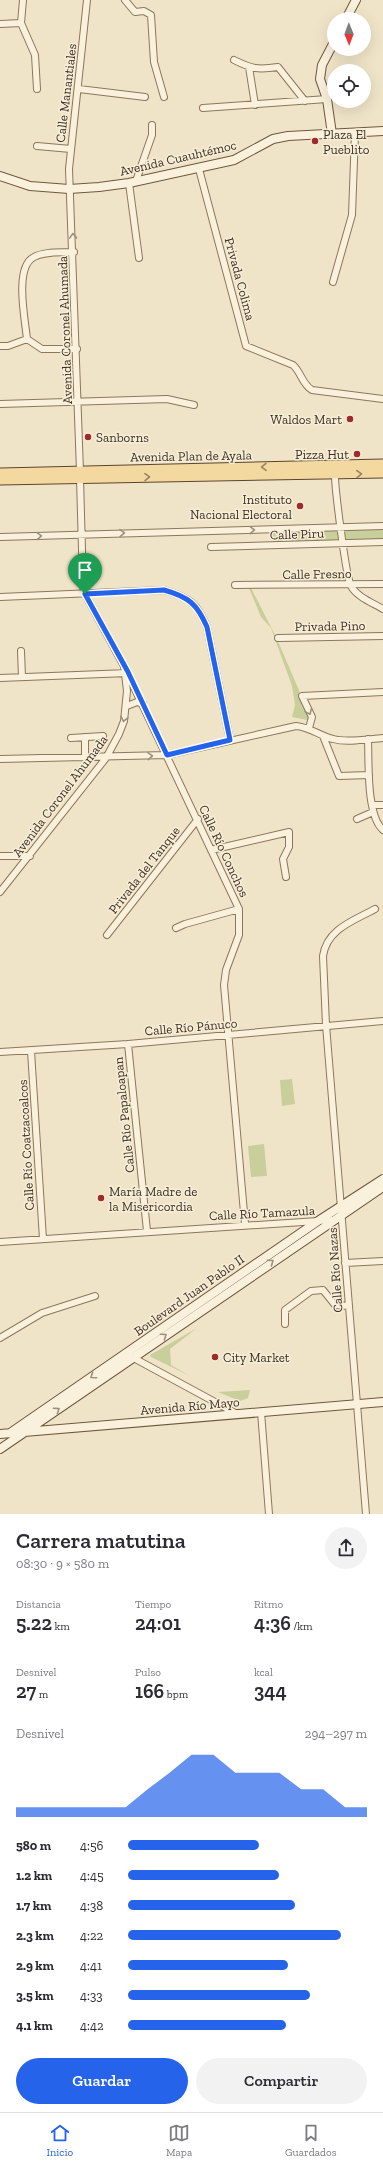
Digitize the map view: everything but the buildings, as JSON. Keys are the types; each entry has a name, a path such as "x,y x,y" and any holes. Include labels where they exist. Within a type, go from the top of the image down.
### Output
{"main road":[{"name":"Avenida Plan de Ayala","path":"335,470 383,464"},
{"name":"Avenida Plan de Ayala","path":"0,473 80,474 335,470 383,473"},
{"name":"Avenida Plan de Ayala","path":"0,480 80,474"}],"street":[{"path":"23,0 21,23 35,55 37,89"},
{"name":"Calle Manantiales","path":"69,189 71,149 79,89 87,0"},
{"path":"125,0 135,12 144,11 151,15 154,62 164,97"},
{"path":"350,12 356,0"},
{"path":"0,24 21,23"},
{"path":"327,56 320,72 320,79 326,99 332,134"},
{"path":"234,60 249,67 261,70 278,67 305,101"},
{"path":"249,67 256,104"},
{"path":"79,89 145,97"},
{"path":"203,108 326,99"},
{"path":"139,258 133,182 152,135 152,125"},
{"name":"Avenida Cuauhtémoc","path":"0,176 30,186 69,189 133,182 199,169 245,156 273,139 288,136 383,131"},
{"path":"333,282 352,215 355,133"},
{"path":"37,146 71,149"},
{"name":"Privada Colima","path":"199,169 246,346 292,365 297,369 307,387 312,390 383,399"},
{"name":"Avenida Coronel Ahumada","path":"0,892 106,758 119,734 127,706 125,671 85,594 83,586 83,534 74,252 72,201 69,189"},
{"path":"27,339 22,279 27,263 41,254 74,252"},
{"path":"0,346 8,346 27,339"},
{"path":"27,339 42,349 77,348"},
{"path":"0,404 167,399 194,405"},
{"path":"335,470 343,544 350,585 356,593 383,609"},
{"path":"0,537 383,526"},
{"name":"Calle Piru","path":"211,547 383,542"},
{"name":"Calle Fresno","path":"235,585 383,584"},
{"path":"0,597 164,590 181,595 192,602 200,612 207,627 230,740"},
{"name":"Privada Pino","path":"278,638 383,636"},
{"path":"21,651 22,677"},
{"path":"0,678 125,671"},
{"name":"Calle Río Conchos","path":"125,671 198,819 239,909 239,935 226,970 224,985 245,1224"},
{"path":"308,728 312,717 302,696 383,692"},
{"path":"127,706 137,702 142,704"},
{"path":"0,760 167,755 296,726 308,728 323,736 336,740 383,738"},
{"path":"71,738 103,736"},
{"path":"323,736 339,776 369,775"},
{"path":"85,737 85,758"},
{"path":"368,739 369,775 373,812 379,826 383,830"},
{"path":"372,805 383,805"},
{"path":"357,819 373,812"},
{"name":"Privada del Tanque","path":"107,935 198,819"},
{"path":"211,850 289,832 289,846 283,859 286,877"},
{"path":"0,856 30,856"},
{"path":"176,928 185,924 239,909"},
{"name":"Calle Río Nazas","path":"366,1514 326,1025 323,956 325,945 331,935 342,927 375,909"},
{"name":"Calle Río Pánuco","path":"0,1052 128,1044 383,1020"},
{"name":"Calle Río Papaloapan","path":"128,1044 147,1231"},
{"name":"Calle Río Coatzacoalcos","path":"31,1051 42,1239"},
{"name":"Boulevard Juan Pablo II","path":"0,1449 333,1220 342,1210 383,1179"},
{"name":"Boulevard Juan Pablo II","path":"10,1433 318,1221 342,1210 383,1187"},
{"name":"Calle Río Tamazula","path":"0,1242 245,1224 333,1220"},
{"path":"345,1263 383,1261"},
{"path":"285,1324 285,1310 312,1291 322,1290 335,1305 349,1306"},
{"path":"0,1338 42,1313 95,1296"},
{"path":"125,1354 237,1414"},
{"name":"Avenida Río Mayo","path":"0,1434 383,1402"},
{"path":"260,1412 269,1514"}],"green space":[{"path":"383,526 383,542 273,545 273,530"},
{"path":"250,586 277,639 311,718 307,720 292,717 295,705 292,686 271,628 261,617 249,588"},
{"path":"292,1079 295,1104 282,1106 280,1080"},
{"path":"264,1144 267,1176 251,1177 248,1146"},
{"path":"197,1328 170,1349 171,1365 190,1376 151,1357 150,1355"},
{"path":"250,1390 248,1398 240,1401 218,1392"}],"place":[{"name":"Plaza El Pueblito","path":"315,141"},
{"name":"Waldos Mart","path":"350,419"},
{"name":"Sanborns","path":"88,437"},
{"name":"Pizza Hut","path":"357,454"},
{"name":"Instituto Nacional Electoral","path":"300,506"},
{"name":"María Madre de la Misericordia","path":"101,1198"},
{"name":"City Market","path":"215,1357"}],"route":[{"path":"164,590 181,595 192,602 200,612 207,627 230,740 167,755 128,672 85,594 164,590"}]}
